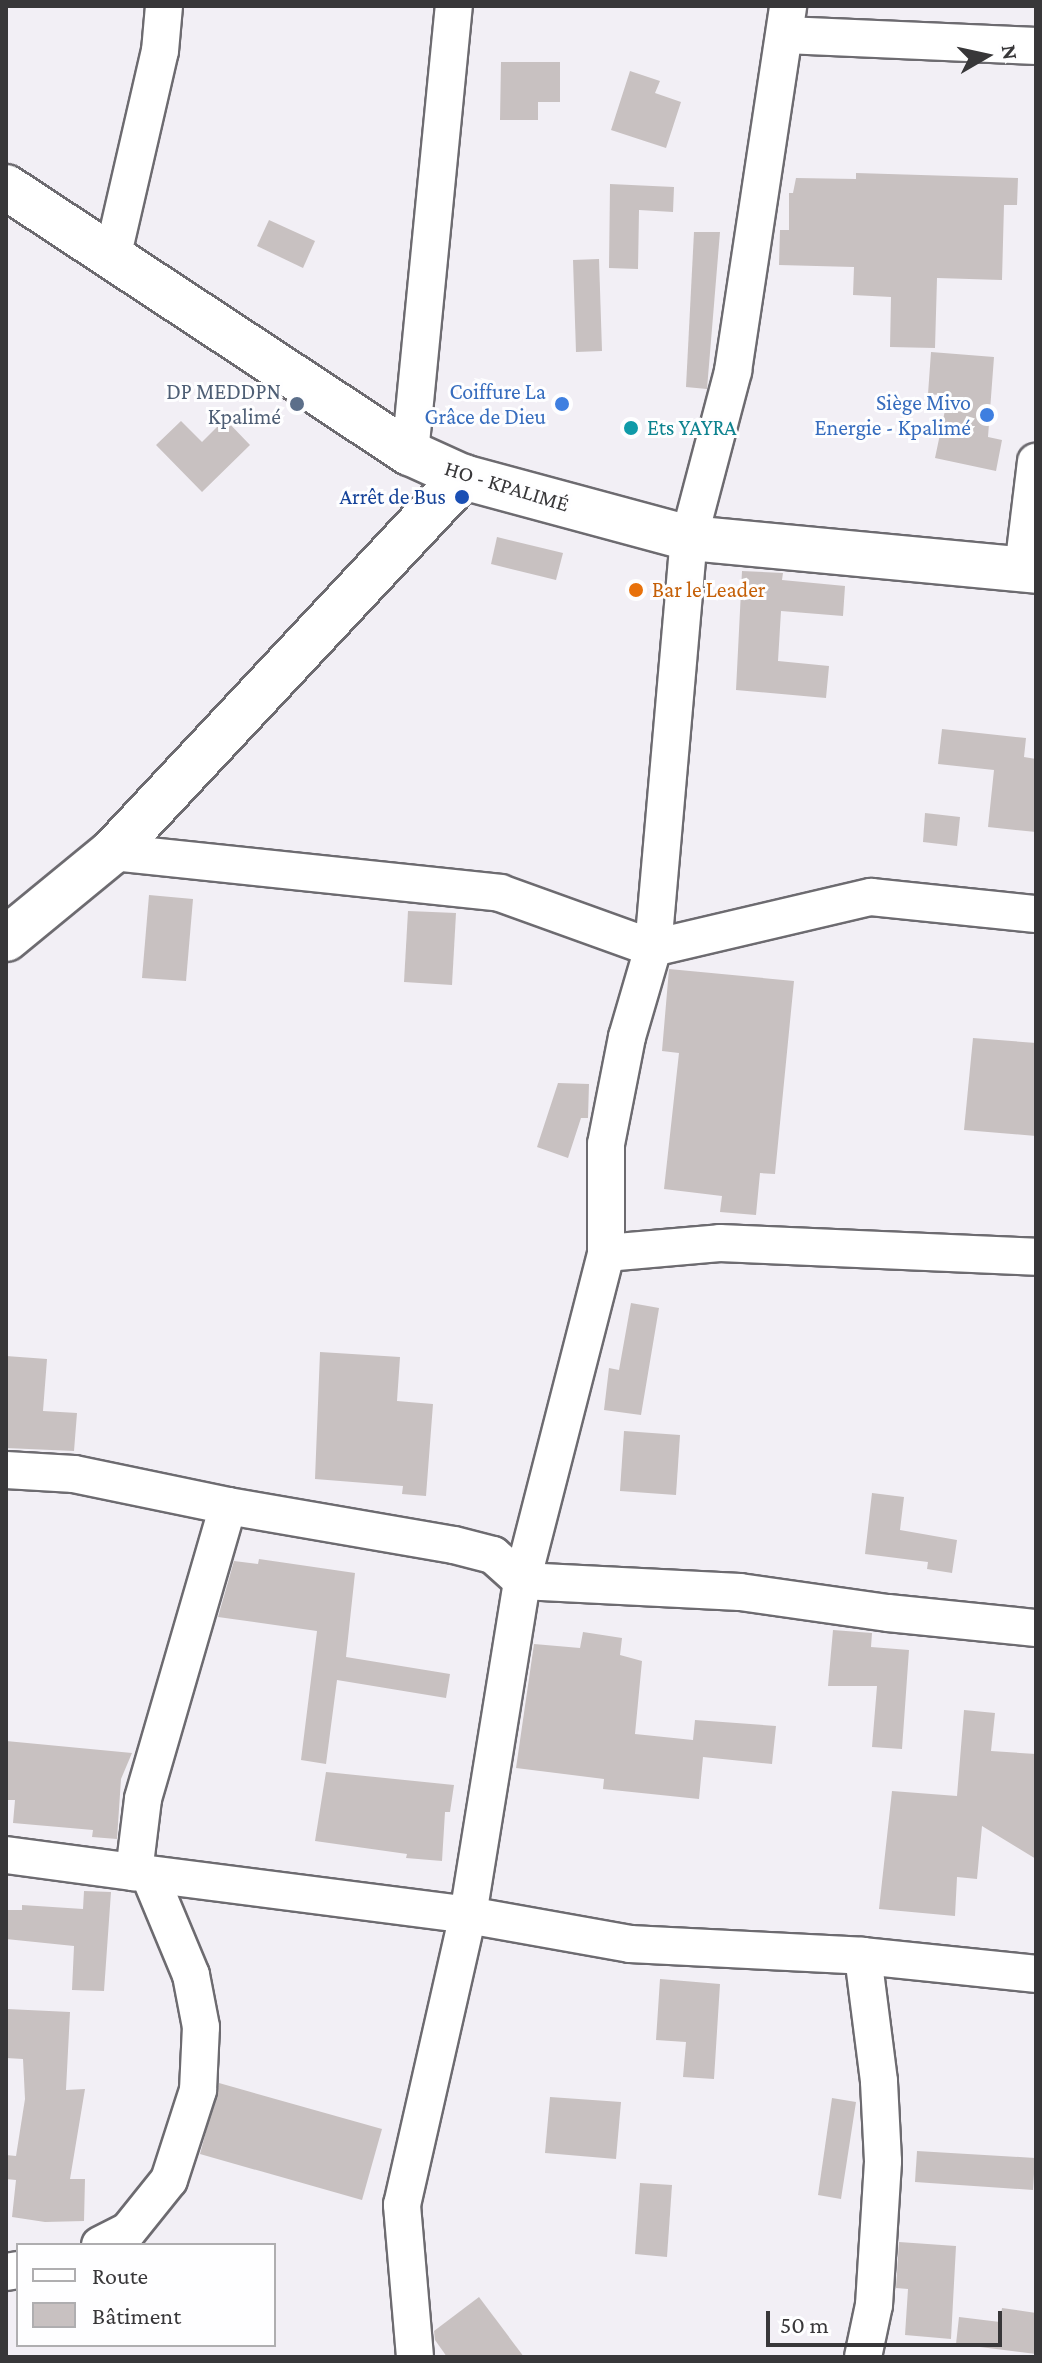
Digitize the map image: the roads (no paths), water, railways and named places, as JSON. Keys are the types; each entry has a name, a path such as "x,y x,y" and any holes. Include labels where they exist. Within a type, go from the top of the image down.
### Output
{"main road":[{"name":"HO - KPALIMÉ","path":"6,187 113,254 410,453 463,477 689,538 1029,570"},
{"path":"6,939 112,852 463,477"}],"street":[{"path":"113,254 160,51 164,6"},
{"path":"410,453 454,6"},
{"path":"415,2357 402,2205 468,1915 522,1581 606,1253 606,1144 627,1037 653,948 689,538 733,371 787,20 1036,46"},
{"path":"1029,570 1036,462"},
{"path":"112,852 500,893 653,948 871,897 1036,914"},
{"path":"606,1253 720,1243 1036,1257"},
{"path":"6,1470 74,1474 228,1506 454,1545 493,1555 522,1581 740,1592 888,1613 1036,1628"},
{"path":"104,2243 128,2231 169,2180 198,2090 201,2027 191,1975 142,1873 143,1799 228,1506"},
{"path":"6,1855 468,1915 630,1944 863,1956 1036,1974"},
{"path":"863,1956 879,2081 883,2161 874,2305 863,2357"}],"place":[{"name":"DP MEDDPN Kpalimé","path":"297,404"},
{"name":"Coiffure La Grâce de Dieu","path":"562,404"},
{"name":"Siège Mivo Energie - Kpalimé","path":"987,415"},
{"name":"Ets YAYRA","path":"631,428"},
{"name":"Arrêt de Bus","path":"462,497"},
{"name":"Bar le Leader","path":"636,590"}]}
